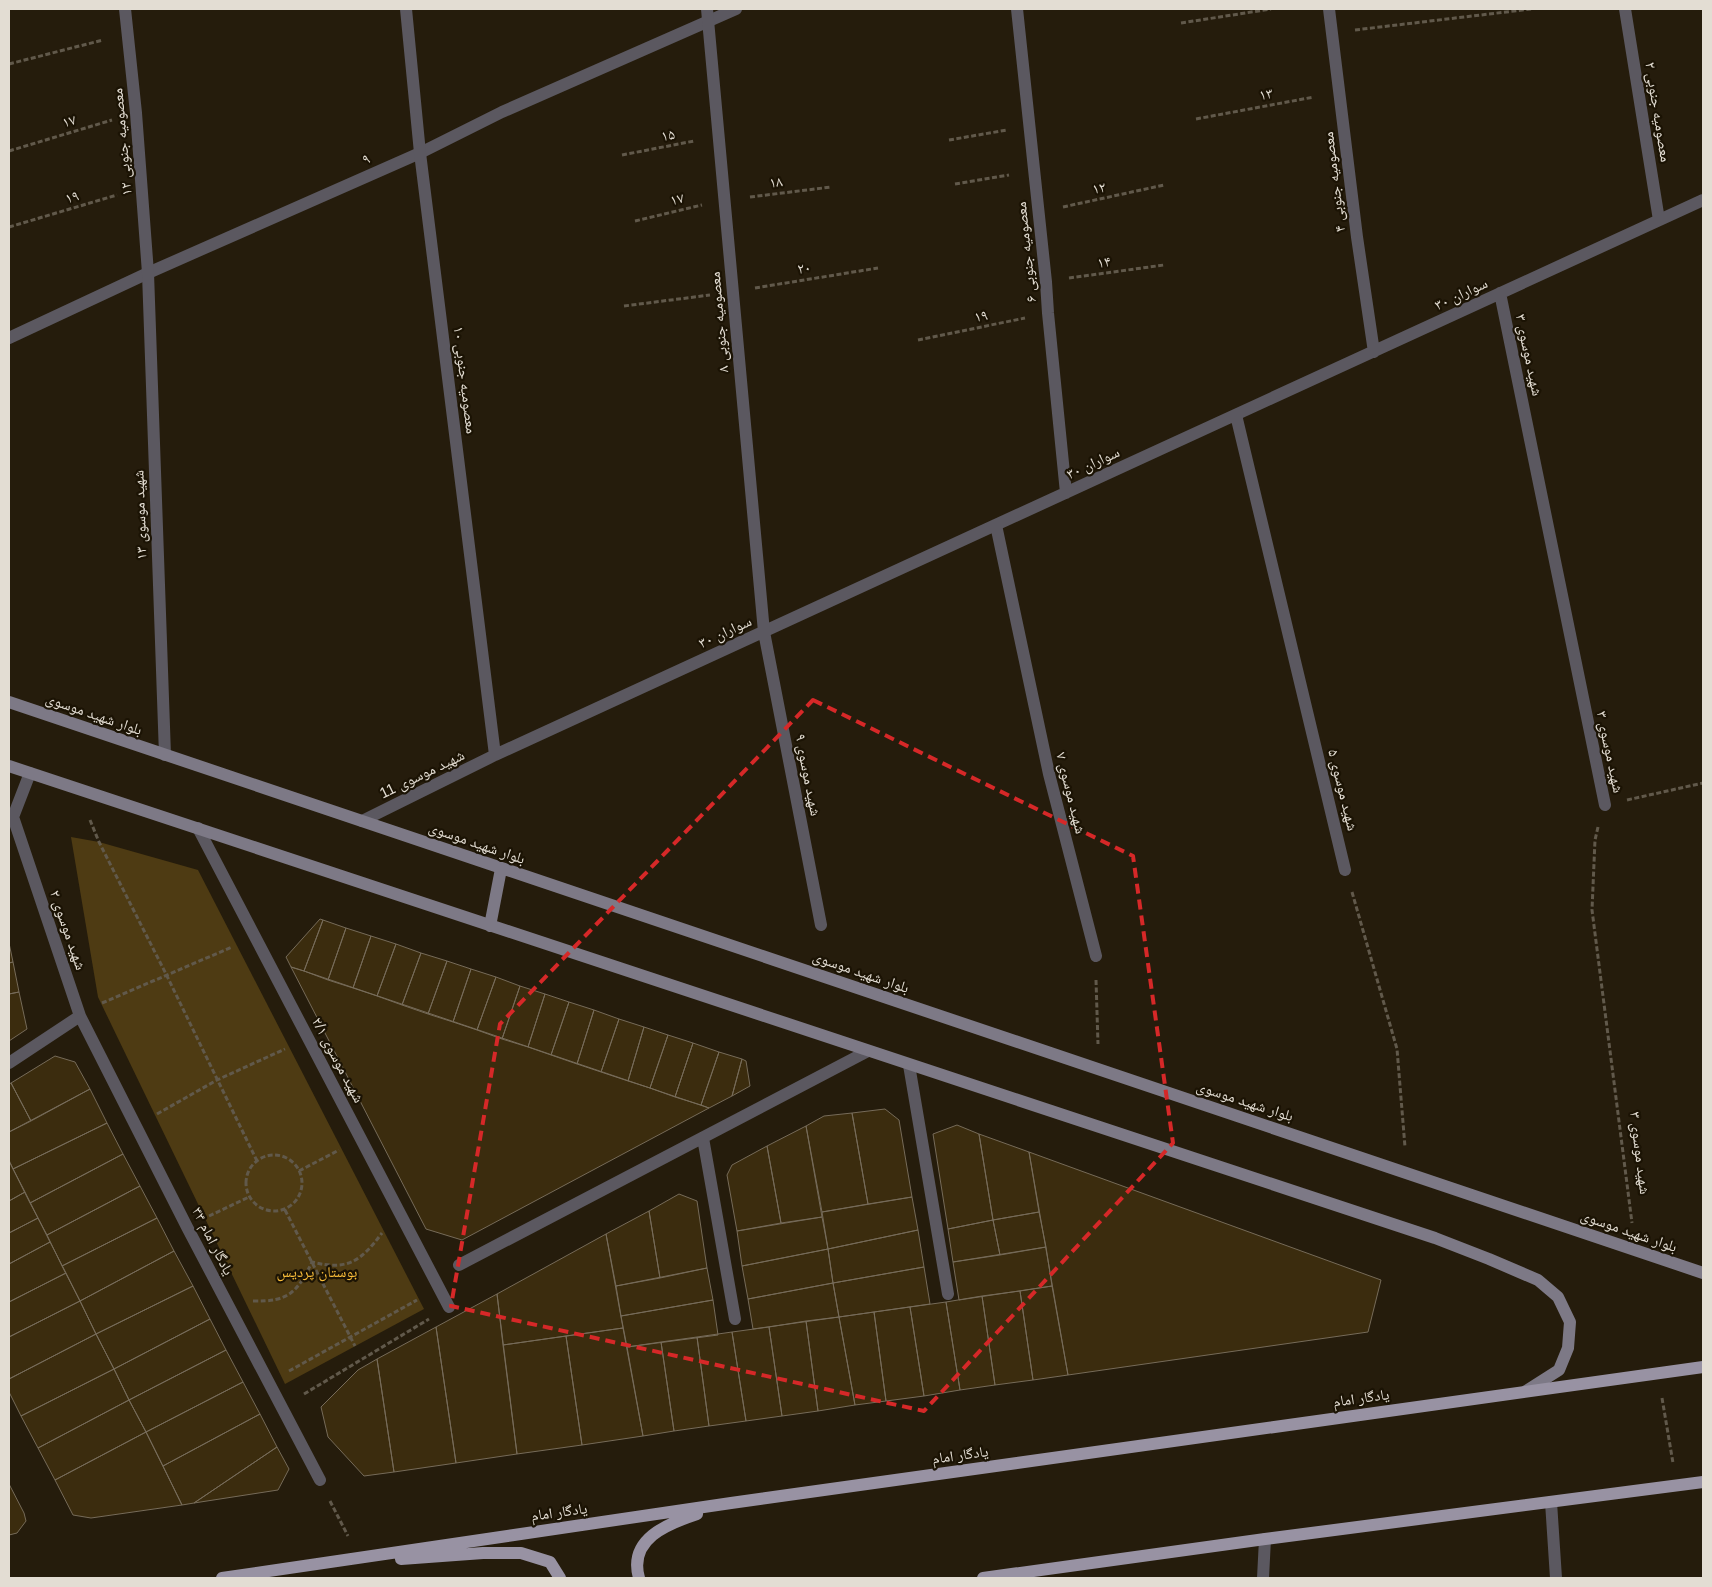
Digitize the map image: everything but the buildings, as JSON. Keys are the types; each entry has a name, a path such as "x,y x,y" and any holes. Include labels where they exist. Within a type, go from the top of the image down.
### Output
{"main road":[{"name":"بلوار شهید موسوی","path":"9,702 1703,1273"},
{"path":"9,766 1434,1238 1489,1259 1538,1280 1558,1297 1570,1322 1568,1348 1559,1370 1526,1391"},
{"path":"490,926 501,869"},
{"name":"یادگار امام","path":"222,1578 730,1503 1703,1367"},
{"path":"983,1578 1026,1575 1265,1539 1703,1482"},
{"path":"639,1578 638,1557 643,1544 657,1531 675,1522 730,1503"},
{"path":"337,1561 423,1558 483,1553 521,1553 550,1562 560,1578"}],"street":[{"name":"معصومیه جنوبی ۱۲","path":"126,9 148,273"},
{"name":"معصومیه جنوبی ۱۰","path":"406,9 420,153 496,755"},
{"name":"۹","path":"9,338 148,273 420,153 707,14 736,9"},
{"name":"معصومیه جنوبی ۶","path":"1018,9 1066,493"},
{"name":"معصومیه جنوبی ۴","path":"1329,9 1357,238 1374,352"},
{"name":"معصومیه جنوبی ۲","path":"1625,9 1659,220"},
{"name":"معصومیه جنوبی ۸","path":"707,14 764,632"},
{"name":"سواران ۳۰","path":"496,755 1703,200"},
{"name":"شهید موسوی ۱۳","path":"148,273 165,755"},
{"name":"شهید موسوی ۳","path":"1500,294 1605,805"},
{"name":"شهید موسوی ۵","path":"1236,415 1345,870"},
{"name":"شهید موسوی ۷","path":"996,525 1049,774 1096,956"},
{"name":"شهید موسوی ۹","path":"764,632 821,925"},
{"name":"شهید موسوی 11","path":"362,822 496,755"},
{"name":"شهید موسوی ۲","path":"30,773 13,817 80,1016"},
{"name":"شهید موسوی ۲/۱","path":"198,828 450,1306"},
{"path":"9,1062 80,1016"},
{"name":"یادگار امام ۳۳","path":"80,1016 230,1310 320,1480"},
{"path":"459,1265 868,1051"},
{"path":"909,1064 948,1294"},
{"path":"703,1138 735,1319"},
{"path":"1551,1502 1556,1578"},
{"path":"1263,1578 1265,1539"}],"path":[{"path":"1181,23 1272,9"},
{"path":"1332,33 1531,9"},
{"path":"9,64 128,34"},
{"name":"۱۳","path":"1196,119 1340,92"},
{"name":"۱۷","path":"9,150 136,113"},
{"path":"950,140 1030,126"},
{"name":"۱۵","path":"622,155 719,137"},
{"path":"955,184 1035,171"},
{"name":"۱۲","path":"1038,213 1164,185"},
{"name":"۱۸","path":"724,200 831,187"},
{"name":"۱۹","path":"9,227 142,188"},
{"name":"۱۷","path":"635,221 724,200"},
{"name":"۱۴","path":"1046,282 1164,265"},
{"name":"۲۰","path":"733,291 878,268"},
{"path":"624,306 733,291"},
{"name":"۱۹","path":"918,340 1048,313"},
{"path":"1605,805 1703,783"},
{"path":"79,789 99,842 257,1161"},
{"name":"شهید موسوی ۳","path":"1605,805 1595,840 1592,910 1636,1250"},
{"path":"1345,870 1397,1049 1407,1172"},
{"path":"80,1016 101,1004 166,974 256,938"},
{"path":"1096,956 1099,1070"},
{"path":"137,1128 217,1080 308,1038"},
{"path":"299,1171 361,1139"},
{"path":"268,1156 280,1156 292,1162 299,1171 302,1186 297,1200 285,1210 271,1211 259,1207 249,1197 246,1184 248,1172 257,1161 268,1156"},
{"path":"187,1226 249,1197"},
{"path":"285,1210 355,1346"},
{"path":"312,1262 324,1265 355,1262 366,1254 384,1231 404,1220"},
{"path":"230,1310 244,1301 270,1302 292,1293 312,1262"},
{"path":"268,1382 440,1288"},
{"path":"282,1408 450,1306"},
{"path":"1657,1374 1677,1486"},
{"path":"320,1480 359,1558"}],"highlighted area":[{"path":"813,700 1133,856 1173,1143 924,1411 451,1306 500,1024"}],"green space":[{"name":"بوستان پردیس","path":"71,837 99,842 198,870 424,1309 285,1384 98,997"}]}
